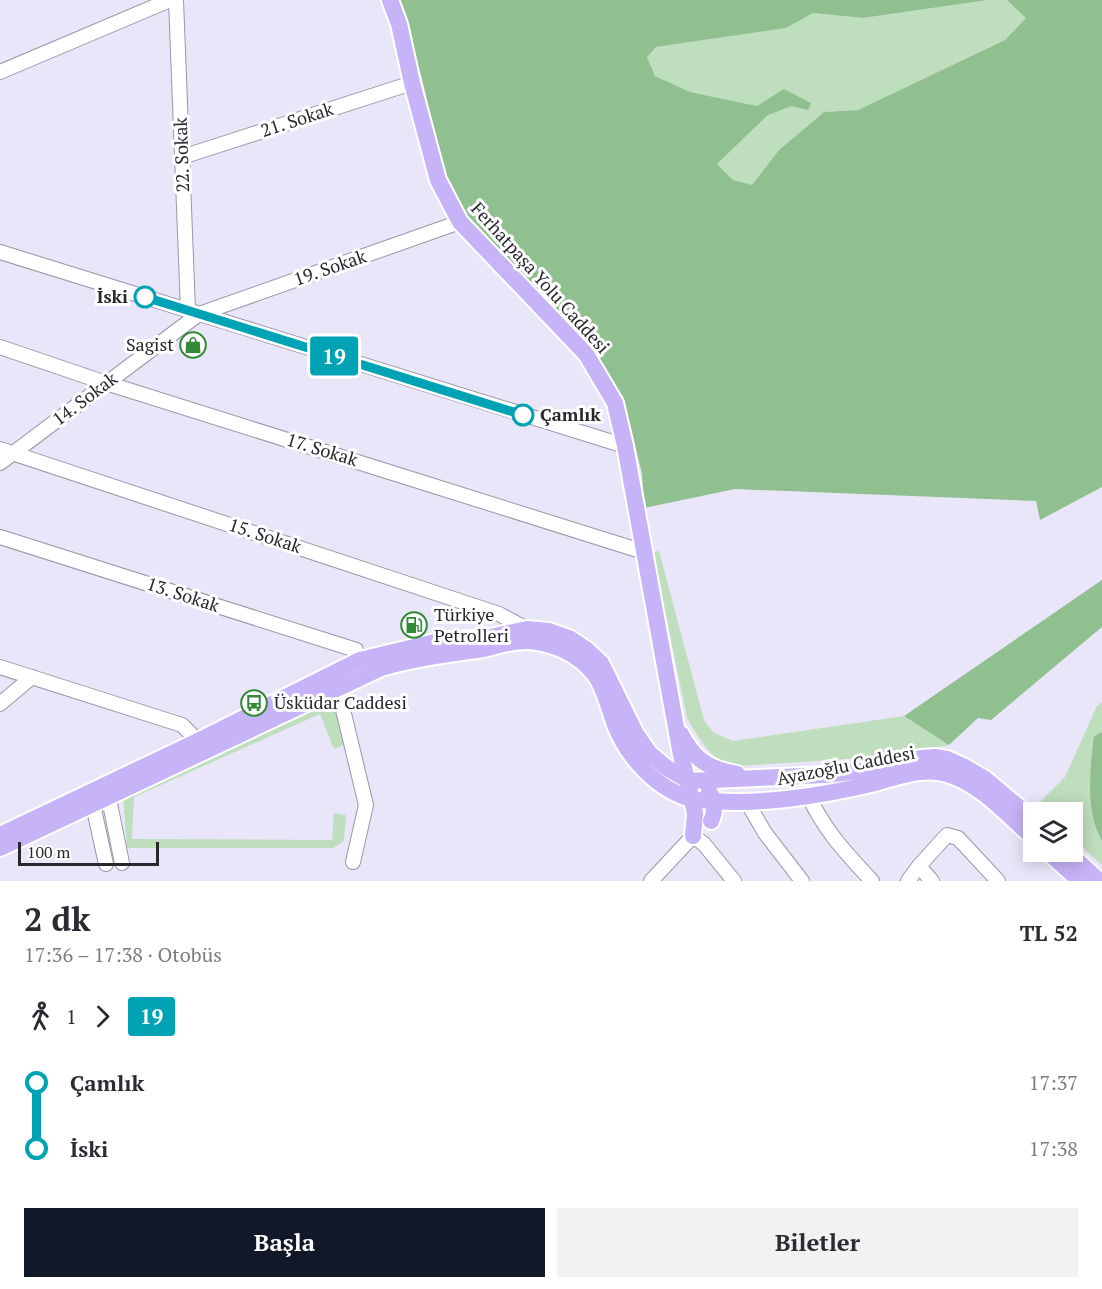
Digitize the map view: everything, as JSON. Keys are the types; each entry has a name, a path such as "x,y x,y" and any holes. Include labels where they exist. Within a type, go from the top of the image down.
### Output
{"main road":[{"name":"Ferhatpaşa Yolu Caddesi","path":"390,0 399,24 438,180 460,222 586,354 615,403 677,725 685,753 697,781"},
{"path":"0,835 99,794 272,711 360,660 439,641 486,638 527,629 549,631 569,638 601,663 636,734 650,754 672,771 697,781 715,801 711,821"},
{"path":"0,848 198,741 272,711 338,689 381,668 525,640 566,650 582,661 595,676 616,727 638,763 670,790 692,799"},
{"path":"672,771 685,753 711,768 759,778"},
{"name":"Ayazoğlu Caddesi","path":"697,781 860,771 921,758 946,759 985,779 1023,811"},
{"name":"Ayazoğlu Caddesi","path":"692,799 744,802 808,795 863,786 920,771 938,771 969,784 1023,829"},
{"path":"693,836 695,813 692,799 697,781"},
{"path":"693,836 711,821 744,802"},
{"path":"1059,862 1080,881"},
{"path":"1079,862 1099,881"}],"street":[{"path":"0,72 170,0"},
{"name":"22. Sokak","path":"176,0 182,157 194,312"},
{"name":"21. Sokak","path":"182,157 412,83"},
{"name":"19. Sokak","path":"194,312 460,222"},
{"path":"0,252 625,446"},
{"name":"14. Sokak","path":"0,462 7,451 106,383 194,312"},
{"name":"17. Sokak","path":"0,347 106,383 644,552"},
{"name":"15. Sokak","path":"7,451 499,614 527,629"},
{"name":"13. Sokak","path":"0,537 356,650 360,660"},
{"path":"360,660 362,678"},
{"path":"0,668 182,725 198,741"},
{"path":"0,704 32,678"},
{"path":"338,689 366,806 353,862"},
{"path":"99,794 122,863"},
{"path":"99,794 106,864"},
{"path":"808,795 817,814 837,844 872,881"},
{"path":"744,802 802,881"},
{"path":"908,881 947,835 958,838 998,881"},
{"path":"658,878 693,836 704,844 734,881"},
{"path":"919,866 932,881"}],"green space":[{"path":"397,0 988,0 863,18 813,13 786,28 656,47 647,57 655,76 690,92 757,106 784,89 811,103 808,110 792,106 768,115 717,164 733,180 752,185 779,150 824,112 858,110 1005,40 1026,18 1007,0 1102,0 1102,487 1040,520 1036,501 735,489 644,508 642,474 624,400 592,351 465,216 443,170 422,79"},
{"path":"988,0 1007,0 1027,18 1005,40 858,110 824,112 779,150 752,186 733,180 717,164 768,115 792,106 784,90 757,106 690,92 655,76 647,57 656,47 786,28 813,13 863,18"},
{"path":"659,551 704,720 714,733 733,741 904,716 949,745 892,756 740,766 722,761 708,750 687,718 653,552"},
{"path":"1102,580 1102,627 991,720 978,718 949,745 904,716"},
{"path":"327,698 335,709 344,743 342,746 334,749 320,714 134,797 132,839 332,840 334,813 346,815 344,841 333,848 127,848 123,794"},
{"path":"1102,702 1102,732 1094,736 1097,832 1102,841 1102,865 1083,847 1083,802 1040,802 1065,777 1097,706"},
{"path":"1102,732 1102,841 1093,817 1090,790 1094,736"}],"bus line":[{"name":"19","path":"145,297 523,415"}],"place":[{"name":"İski","path":"145,297"},
{"name":"Sagist","path":"193,345"},
{"name":"Çamlık","path":"523,415"},
{"name":"Türkiye Petrolleri","path":"414,625"},
{"name":"Üsküdar Caddesi","path":"254,703"}]}
